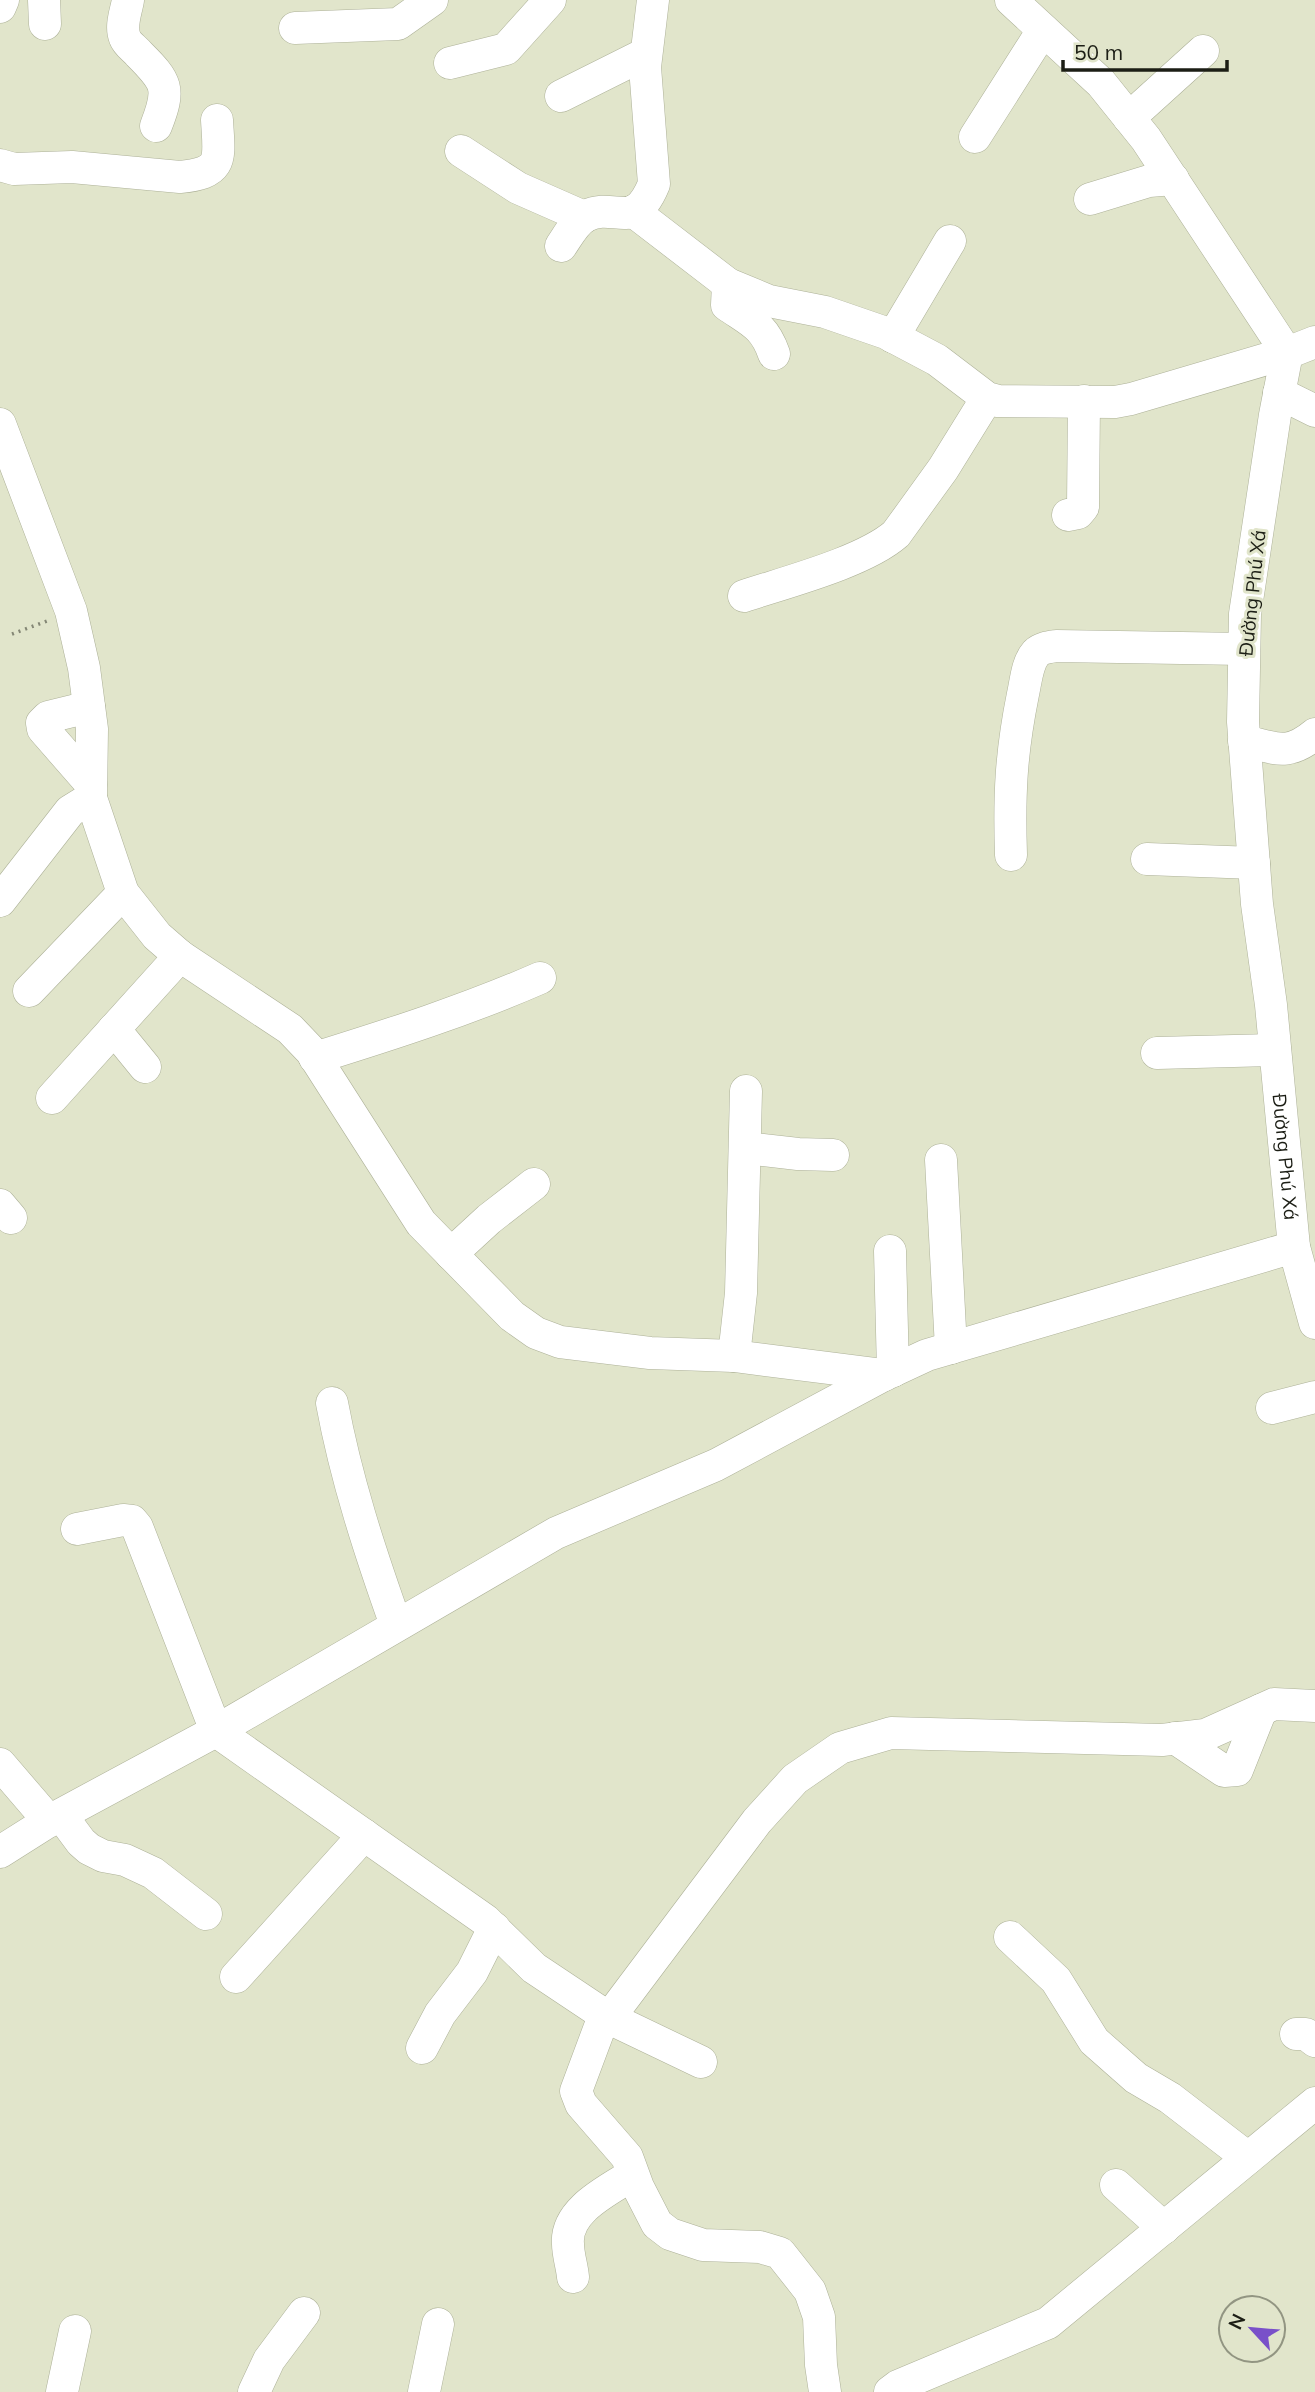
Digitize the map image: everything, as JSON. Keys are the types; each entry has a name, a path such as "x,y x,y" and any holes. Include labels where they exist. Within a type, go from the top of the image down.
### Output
{"street":[{"path":"0,7 3,0"},
{"path":"128,0 122,27 125,40 162,76 165,92 156,126"},
{"path":"296,28 398,24 432,0"},
{"path":"450,63 506,49 550,0"},
{"path":"633,211 728,284 769,301 825,312 893,337 937,360 988,398 998,401 1131,399 1301,347 1101,83 1011,0"},
{"path":"561,246 584,217 596,213 623,214 639,209 654,184 645,54 647,2"},
{"path":"975,136 1043,30"},
{"path":"1129,118 1203,51"},
{"path":"561,96 645,54"},
{"path":"0,165 14,169 72,167 195,176 213,168 219,158 218,120"},
{"path":"461,151 518,188 584,217"},
{"path":"1090,199 1149,181 1173,179"},
{"path":"893,337 950,242"},
{"path":"728,284 727,305 760,326 774,354"},
{"name":"Đường Phú Xá","path":"1301,347 1279,393 1245,614 1244,741 1254,863 1275,1050 1315,1323"},
{"path":"1279,393 1315,411"},
{"path":"744,596 855,558 886,543 896,534 943,469 988,398"},
{"path":"1068,516 1078,513 1083,507 1084,401"},
{"path":"0,424 8,472 71,611 84,668 92,729 91,791 123,893 157,936 180,956 290,1029 315,1058 421,1223 512,1316 536,1333 560,1342 650,1353 734,1356 888,1373"},
{"path":"1011,855 1009,797 1013,743 1028,670 1036,653 1056,646 1244,649"},
{"path":"89,706 48,717 42,723 43,729 91,791"},
{"path":"1244,741 1286,750 1301,745 1315,734"},
{"path":"0,901 70,811 91,791"},
{"path":"1147,859 1254,863"},
{"path":"29,991 123,893"},
{"path":"52,1098 180,956"},
{"path":"315,1058 478,1005 540,978"},
{"path":"114,1029 145,1067"},
{"path":"1157,1053 1275,1050"},
{"path":"734,1356 741,1293 746,1091"},
{"path":"745,1148 833,1155"},
{"path":"941,1160 951,1348"},
{"path":"451,1254 489,1219 534,1184"},
{"path":"0,1852 55,1818 216,1731 556,1533 716,1465 888,1373 927,1355 1301,1236"},
{"path":"888,1373 890,1251"},
{"path":"1272,1408 1315,1397"},
{"path":"332,1403 339,1444 368,1546 396,1625"},
{"path":"77,1529 123,1520 132,1521 137,1527 216,1731 494,1928 534,1968 607,2017 701,2062"},
{"path":"825,2392 819,2317 810,2291 780,2253 760,2248 703,2245 670,2234 657,2224 632,2175 627,2157 581,2104 576,2091 607,2017 757,1821 795,1779 840,1748 891,1733 1162,1740 1205,1735 1274,1704 1315,1706"},
{"path":"1175,1738 1224,1771 1237,1770 1261,1710"},
{"path":"0,1764 89,1849 103,1856 125,1860 153,1873 206,1914"},
{"path":"236,1977 364,1835"},
{"path":"422,2048 440,2014 472,1972 494,1928"},
{"path":"1010,1937 1056,1980 1094,2041 1136,2078 1170,2098 1248,2158"},
{"path":"890,2392 898,2386 1048,2323 1315,2103"},
{"path":"573,2277 567,2241 575,2218 590,2202 632,2175"},
{"path":"1116,2185 1164,2228"},
{"path":"254,2392 269,2360 304,2313"},
{"path":"424,2392 438,2324"},
{"path":"62,2392 75,2331"}],"path":[{"path":"12,634 71,611"}]}
